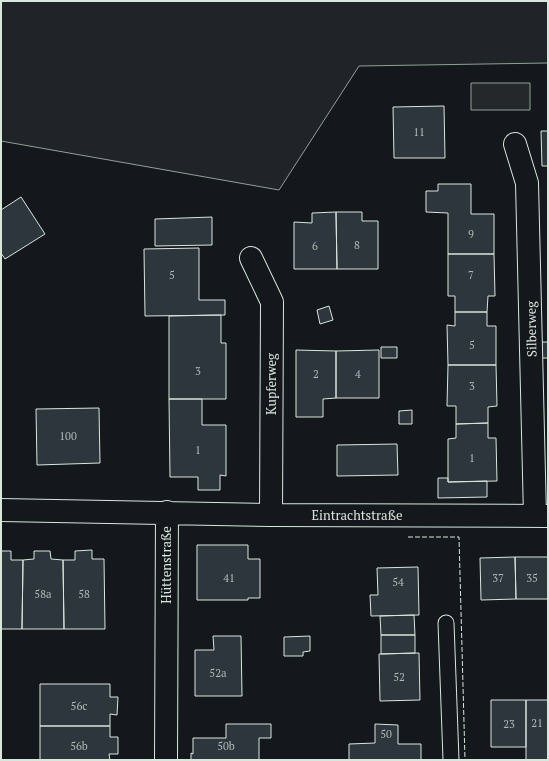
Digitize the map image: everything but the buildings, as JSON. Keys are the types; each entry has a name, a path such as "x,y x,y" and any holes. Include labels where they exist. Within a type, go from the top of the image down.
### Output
{"street":[{"name":"Silberweg","path":"515,144 527,183 542,516"},
{"name":"Kupferweg","path":"251,258 272,302 271,515"},
{"name":"Hüttenstraße","path":"1,510 167,512 166,760"},
{"name":"Eintrachtstraße","path":"167,512 271,515 542,516"}],"lane":[{"path":"446,623 451,760"}],"shaded area":[{"path":"1,1 548,1 548,63 359,66 279,190 1,141"},
{"path":"471,83 530,83 530,110 471,110"}],"fence":[{"path":"408,537 459,537 465,760"}]}
